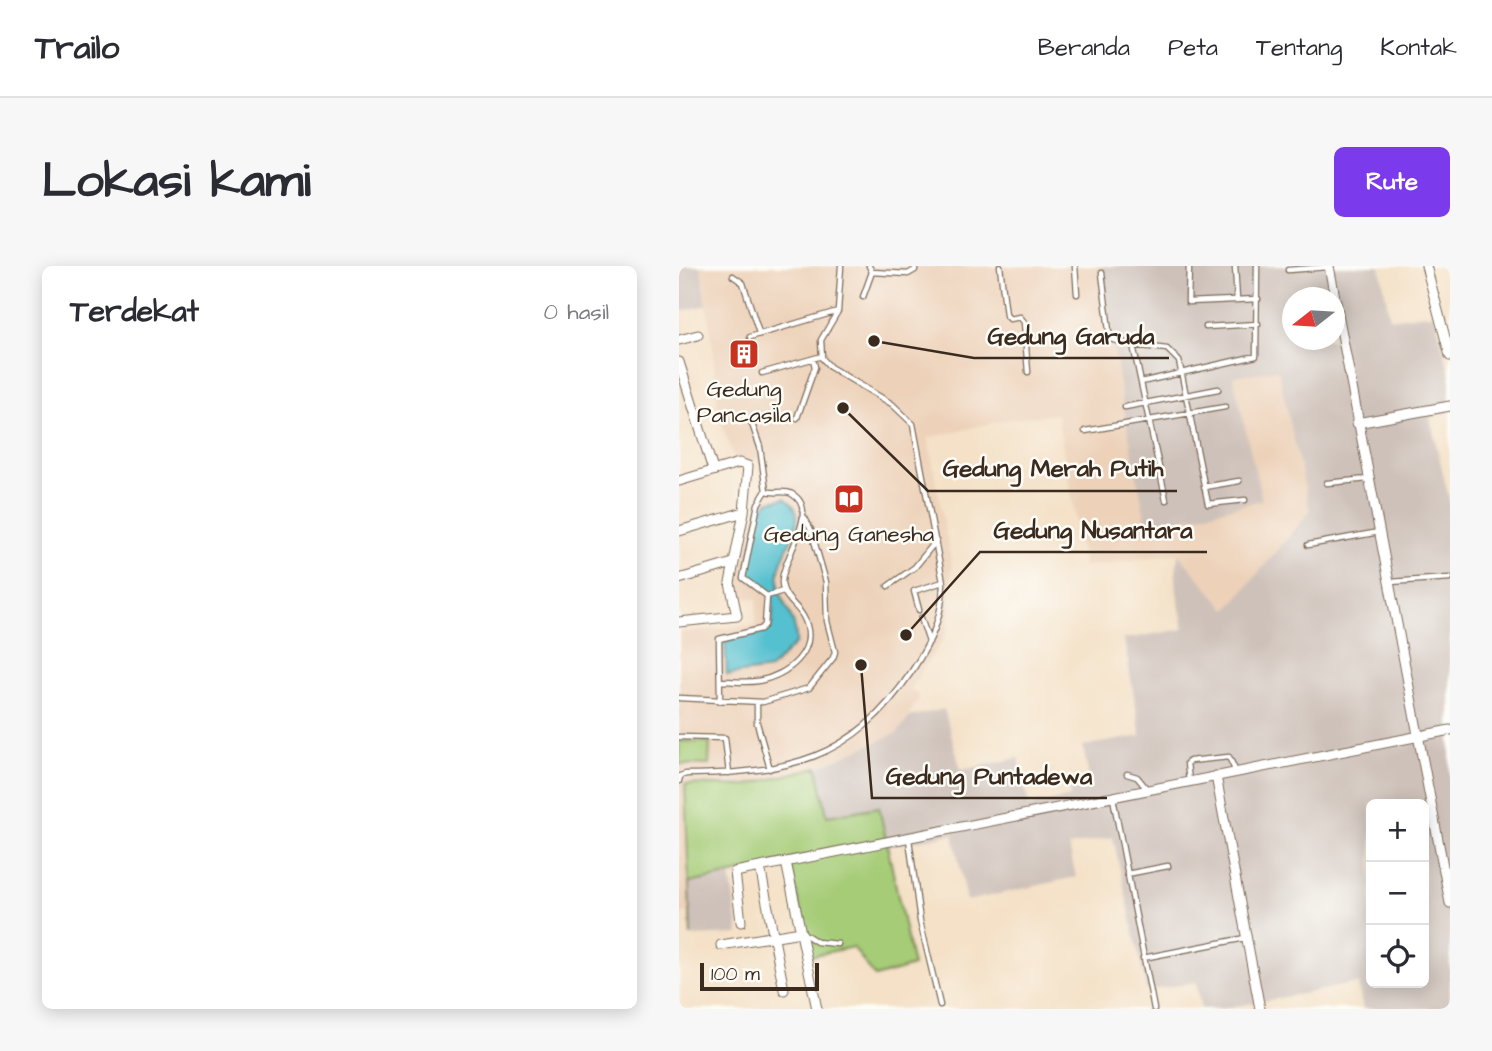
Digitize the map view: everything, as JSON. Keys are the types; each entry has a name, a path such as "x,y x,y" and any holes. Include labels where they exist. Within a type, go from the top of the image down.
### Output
{"street":[{"path":"1329,266 1450,897"},
{"path":"1426,266 1450,356"},
{"path":"679,341 698,335"},
{"path":"679,362 713,470"},
{"path":"1357,423 1450,406"},
{"path":"679,481 744,462 748,466 744,512 730,583 737,616 679,622"},
{"path":"679,531 744,512"},
{"path":"679,579 733,563"},
{"path":"741,922 735,872 1450,730"},
{"path":"1216,776 1260,1009"},
{"path":"786,862 817,1009"},
{"path":"760,867 784,990"},
{"path":"721,945 801,932"}],"lane":[{"path":"679,778 770,769 826,751 868,727 897,693 930,643 941,613 943,582 937,541 918,440 909,417 830,367 822,356 821,340 838,311 841,266"},
{"path":"863,297 872,272 869,266"},
{"path":"872,272 908,274 915,270 915,266"},
{"path":"1000,266 1006,315 1010,319 1020,317 1024,322 1028,372"},
{"path":"1075,266 1077,294"},
{"path":"1189,266 1188,302 1258,299"},
{"path":"1235,266 1237,300"},
{"path":"1140,382 1256,356 1257,266"},
{"path":"1288,270 1329,266"},
{"path":"1102,273 1110,339 1167,349 1174,354 1183,373 1206,501 1211,505 1245,499"},
{"path":"733,276 743,283 759,333"},
{"path":"750,337 838,311"},
{"path":"1206,327 1258,324"},
{"path":"1133,345 1147,421 1166,500"},
{"path":"762,373 822,356"},
{"path":"797,418 815,367 813,359"},
{"path":"1125,407 1218,388"},
{"path":"1084,431 1225,407"},
{"path":"765,417 751,421 760,447 766,491 758,504 743,578 769,596"},
{"path":"1327,484 1369,479"},
{"path":"1204,487 1239,481"},
{"path":"679,698 757,703 809,688 835,654 827,621 825,582 811,530 799,500 791,493 766,491"},
{"path":"720,681 767,679 790,668 804,653 808,642 807,625 781,592 783,568 804,518"},
{"path":"1308,545 1379,531"},
{"path":"888,586 915,567 937,541"},
{"path":"1389,582 1450,578"},
{"path":"919,610 914,591 943,582"},
{"path":"769,596 781,592"},
{"path":"720,701 719,639 764,628 769,596"},
{"path":"921,618 930,643"},
{"path":"757,703 757,723 770,769"},
{"path":"679,737 725,738 729,773"},
{"path":"1189,782 1187,763 1190,761 1229,757 1236,773"},
{"path":"1127,774 1142,781 1147,790"},
{"path":"1113,797 1154,1009"},
{"path":"909,838 920,921 940,1004"},
{"path":"1127,874 1168,866"},
{"path":"801,932 817,942 838,944"},
{"path":"1143,958 1246,938"}],"shaded area":[{"path":"679,266 701,266 706,305 679,312"},
{"path":"701,266 1269,266 1278,370 1310,511 1227,610 1178,554 1084,566 1057,414 1006,420 928,438 952,567 948,631 911,688 920,697 897,733 817,766 744,786 685,784 690,911 679,914 679,632 755,625 757,599 738,597 738,580 763,486 759,459 736,461 718,416 714,354"},
{"path":"1102,266 1380,266 1390,319 1434,313 1450,375 1450,410 1430,418 1450,503 1450,1009 1363,1009 1358,983 1222,1009 1201,1009 1196,982 1147,991 1113,837 1069,846 1076,877 967,901 953,834 887,847 878,808 827,817 817,767 897,733 909,717 944,709 961,770 1019,758 1029,806 1070,797 1070,781 1089,779 1083,746 1141,736 1124,639 1184,629 1175,582 1178,554 1227,610 1310,511 1278,370 1233,376 1262,500 1147,528 1122,399"},
{"path":"730,875 739,934 691,936 689,883"}],"green space":[{"path":"679,741 710,742 709,765 679,764"},
{"path":"817,767 827,816 879,807 913,966 875,977 853,947 810,956 790,862 689,883 691,936 685,784 744,786"}],"water":[{"path":"785,498 797,514 797,523 781,562 779,582 780,592 794,624 796,643 770,669 727,675 725,641 767,630 772,625 773,595 747,575 760,509 770,501"}],"place":[{"name":"Gedung Garuda","path":"874,341"},
{"name":"Gedung Pancasila","path":"744,354"},
{"name":"Gedung Merah Putih","path":"843,408"},
{"name":"Gedung Ganesha","path":"849,499"},
{"name":"Gedung Nusantara","path":"906,635"},
{"name":"Gedung Puntadewa","path":"861,665"}]}
